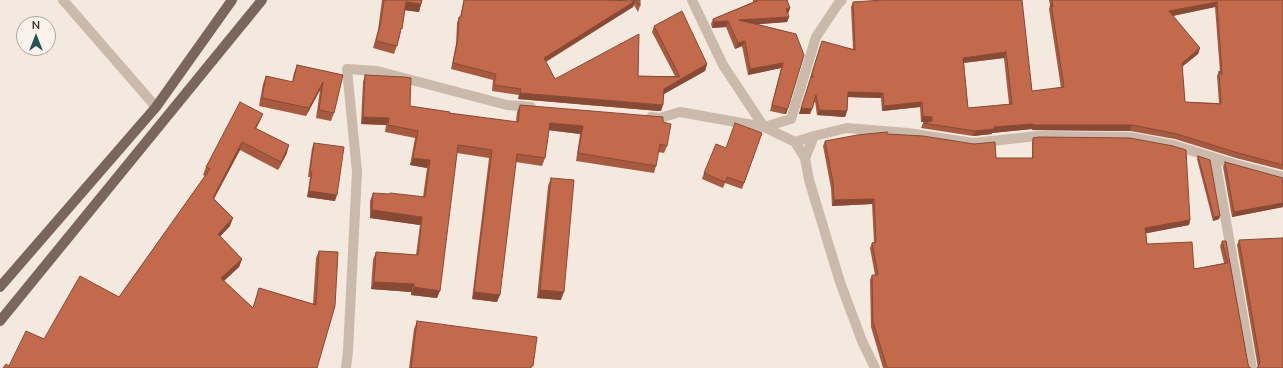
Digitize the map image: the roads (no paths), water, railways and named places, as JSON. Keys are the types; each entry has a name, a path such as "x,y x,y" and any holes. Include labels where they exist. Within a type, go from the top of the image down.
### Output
{"main road":[{"path":"0,287 156,107 232,0"},
{"path":"0,321 262,0"}],"street":[{"path":"63,0 156,107"},
{"path":"692,0 723,64 764,127"},
{"path":"764,127 791,119 816,37 842,0"},
{"path":"346,368 357,172 346,69 377,71 507,105 538,108"},
{"path":"638,116 660,118 680,112 764,127 795,142 805,158 809,180 840,282 862,341 875,368"},
{"path":"795,142 846,128 908,133 973,143 1037,136 1130,137 1173,145 1215,159 1283,177"},
{"path":"805,158 814,136"},
{"path":"1215,159 1252,368"}]}
